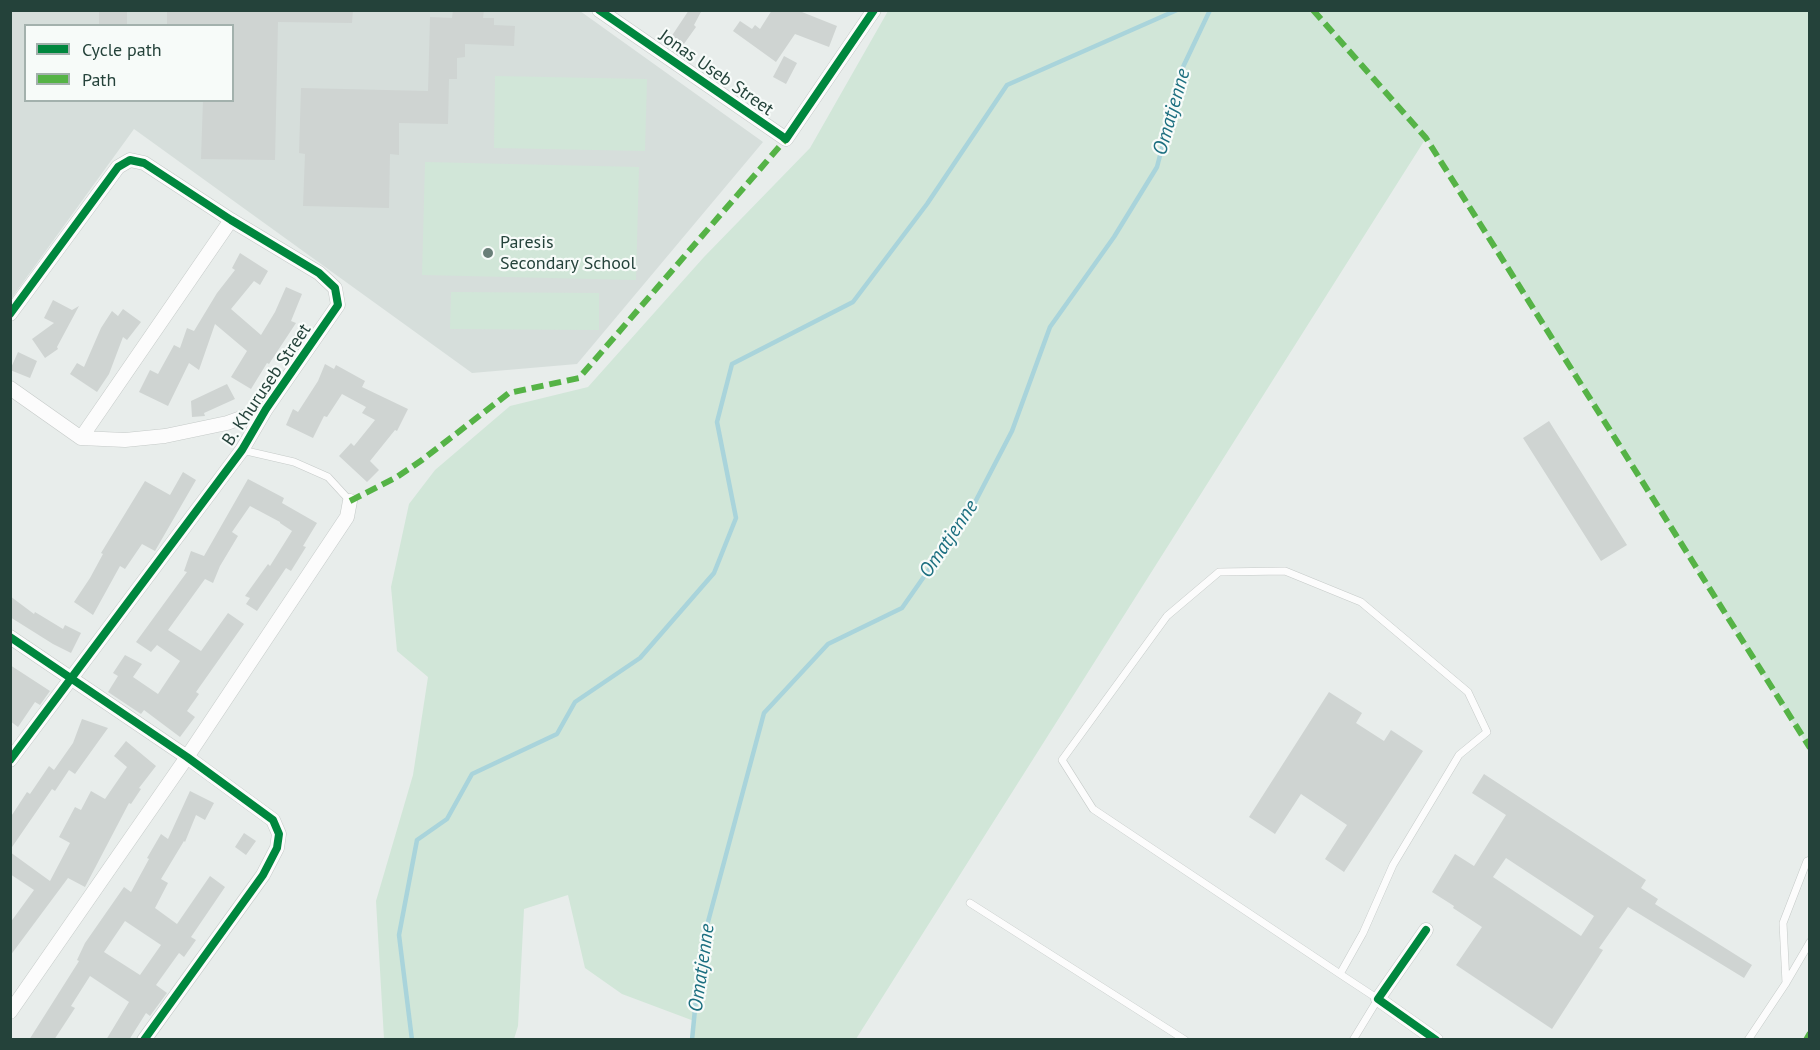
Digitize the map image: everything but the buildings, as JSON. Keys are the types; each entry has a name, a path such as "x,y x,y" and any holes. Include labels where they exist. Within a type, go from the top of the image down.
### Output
{"street":[{"name":"Jonas Useb Street","path":"599,10 786,139 874,10"},
{"name":"B. Khuruseb Street","path":"10,314 118,167 130,160 144,162 231,220 319,273 336,288 338,305 266,409 242,450 10,760"},
{"path":"81,438 231,220"},
{"path":"10,388 81,438 125,441 165,436 227,423 266,409"},
{"path":"10,1012 187,757 347,517 350,501"},
{"path":"10,637 187,757 273,820 279,834 277,848 263,875 144,1040"},
{"path":"1426,930 1378,999 1436,1040"}],"lane":[{"path":"242,450 294,462 328,477 350,501"},
{"path":"1340,974 1363,933 1393,865 1458,755 1487,732 1468,692 1361,602 1285,571 1219,572 1167,616 1062,760 1093,809 1340,974 1378,999 1353,1040"},
{"path":"1786,983 1783,923 1807,861 1809,861"},
{"path":"970,903 1185,1040"},
{"path":"1749,1040 1809,942"}],"shaded area":[{"name":"Paresis Secondary School","path":"11,11 580,11 763,142 577,364 472,373 134,129 11,299"}],"green space":[{"path":"888,11 1809,11 1809,748 1426,138 856,1039 692,1039 694,1021 622,994 585,968 568,895 524,909 518,1026 514,1039 384,1039 376,901 413,775 428,677 397,651 391,587 409,504 435,470 510,406 588,387 704,257 810,148"},
{"path":"495,76 647,79 645,151 494,148"},
{"path":"425,162 639,167 636,280 422,275"},
{"path":"451,292 599,293 599,330 450,329"}],"waterway":[{"path":"412,1040 399,935 417,840 447,819 472,774 557,734 575,702 640,658 714,573 736,518 717,422 732,364 853,302 927,204 1007,85 1177,10"},
{"name":"Omatjenne","path":"692,1040 701,948 764,713 828,644 902,608 972,508 1012,431 1050,327 1114,237 1157,167 1183,67 1210,10"}],"marked path":[{"path":"1313,10 1426,138 1810,748"},
{"path":"350,501 397,477 509,393 579,378 786,139"},
{"path":"1806,1040 1810,1033"}],"cycle path":[{"path":"599,10 786,139 874,10"},
{"path":"10,314 118,167 130,160 144,163 231,220 319,273 335,288 338,305 266,409 242,450 10,760"},
{"path":"10,637 187,757 273,820 279,834 277,848 263,875 144,1040"},
{"path":"1426,930 1378,999 1436,1040"}],"place":[{"name":"Paresis Secondary School","path":"488,253"}]}
